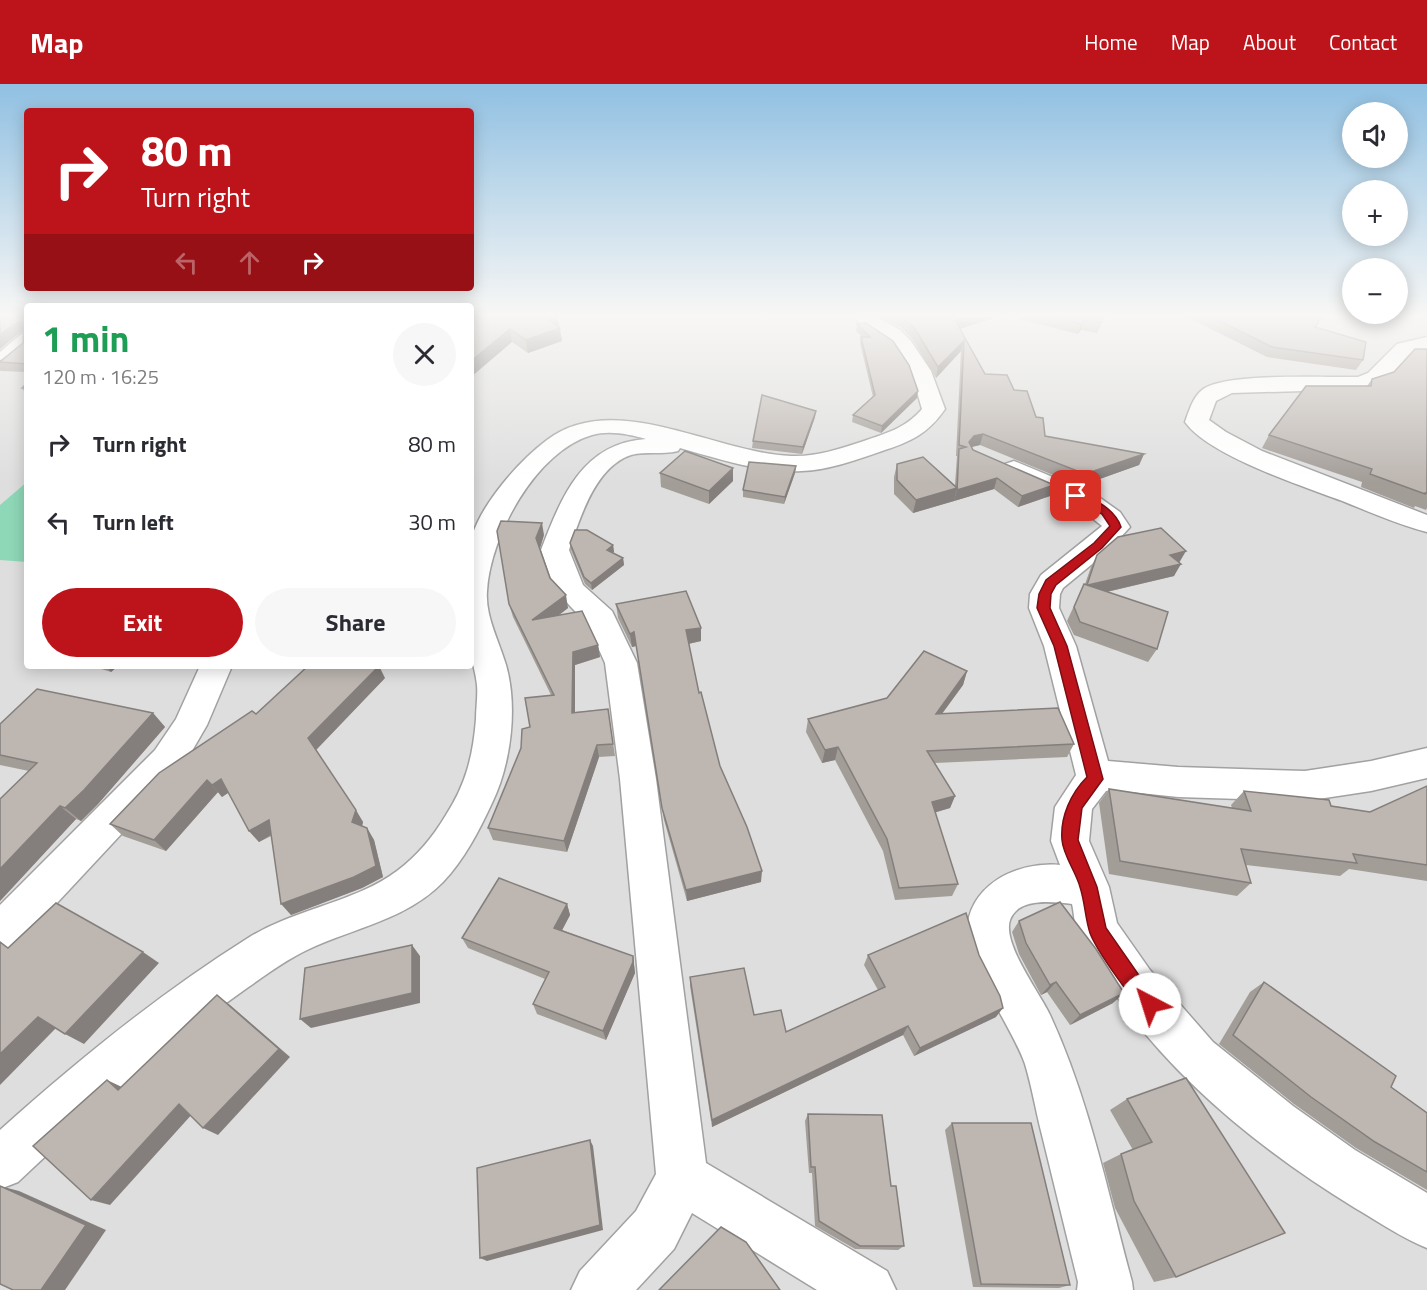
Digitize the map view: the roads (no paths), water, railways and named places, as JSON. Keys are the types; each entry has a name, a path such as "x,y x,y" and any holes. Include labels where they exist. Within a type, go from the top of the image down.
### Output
{"street":[{"path":"474,579 480,546 500,506 536,463 572,434 608,426 631,426 708,448 772,462 799,464 856,453 902,438 923,425 934,410 918,370"},
{"path":"1383,370 1376,378 1361,384 1232,386 1216,389 1203,402 1197,422 1207,431 1269,463 1427,524"},
{"path":"599,1290 655,1230 681,1179 638,779 621,663 601,619 570,590 555,550 567,517 585,486 598,467 613,454 635,446 708,448"},
{"path":"990,459 1095,504 1113,518 1116,527 1098,546 1051,582 1044,601 1044,608 1060,646 1095,779"},
{"path":"0,1164 136,1043 221,980 272,946 319,924 378,905 419,880 446,848 482,784 491,752 494,687 474,607"},
{"path":"0,934 168,760 190,725 209,688 215,669"},
{"path":"1427,763 1371,776 1305,786 1178,782 1112,775 1095,779 1085,789 1074,807 1070,840 1089,887 1098,931 1134,986 1197,1058 1276,1123 1337,1168 1427,1222"},
{"path":"1089,887 1044,882 1017,889 1000,901 990,914 988,938 996,960 1026,1013 1048,1063 1105,1282 1105,1290"},
{"path":"681,1179 868,1290"}]}
